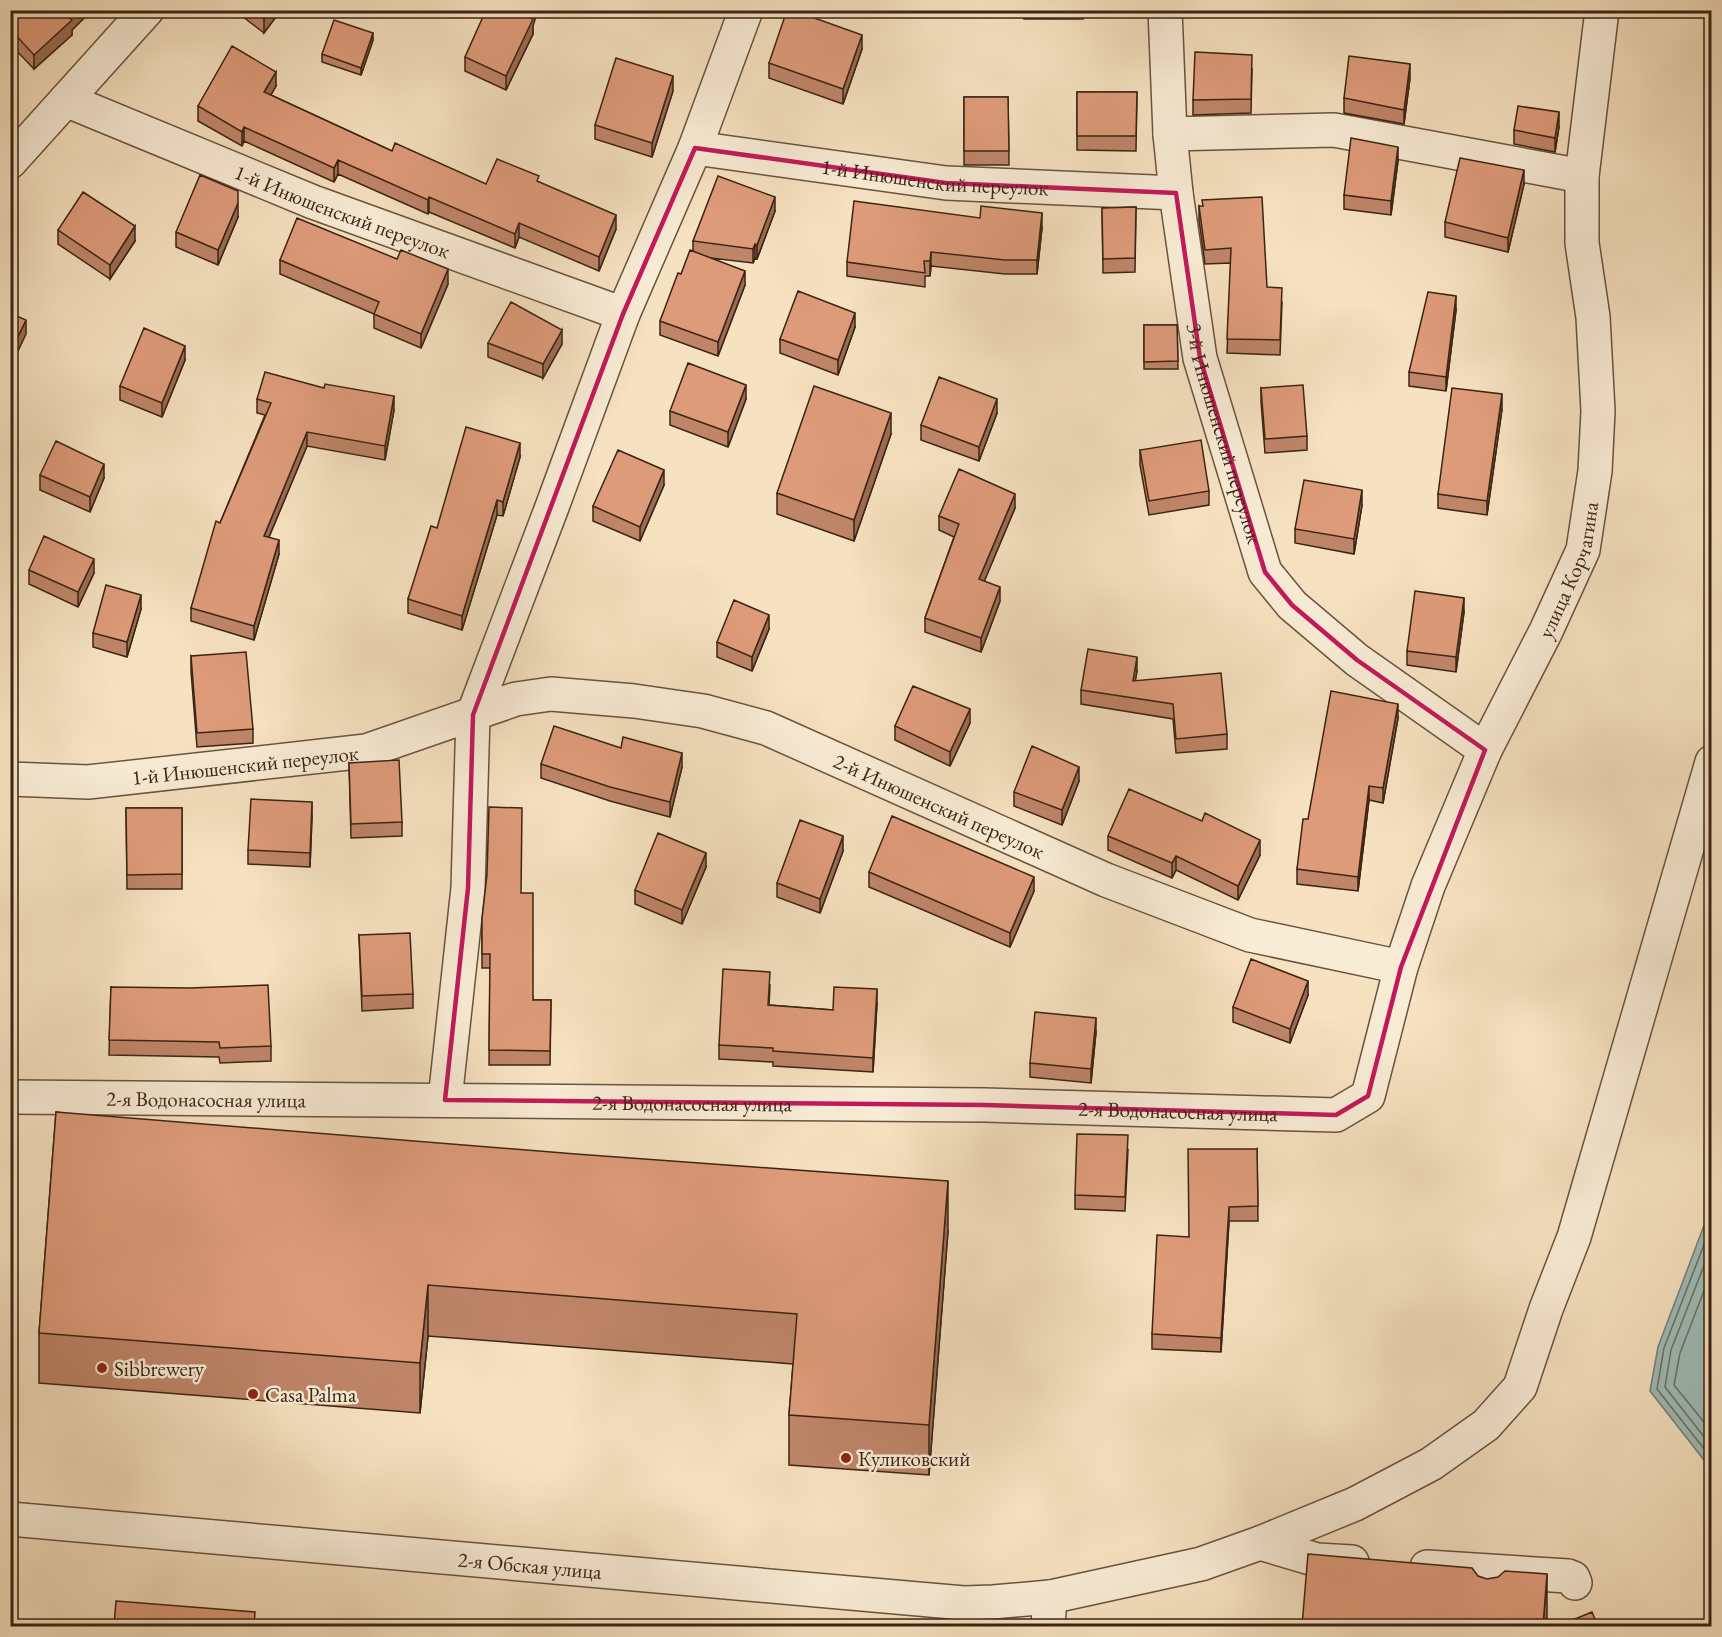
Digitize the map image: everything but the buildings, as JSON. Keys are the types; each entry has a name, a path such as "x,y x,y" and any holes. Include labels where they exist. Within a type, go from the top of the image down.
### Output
{"street":[{"path":"10,162 147,10"},
{"path":"445,1101 468,888 473,715 623,314 695,148 747,10"},
{"name":"3-й Инюшенский переулок","path":"1165,10 1170,134 1176,193 1200,358 1265,572 1292,605 1357,660 1485,750"},
{"name":"улица Корчагина","path":"1368,1096 1401,967 1428,886 1485,750 1546,631 1583,550 1595,471 1598,411 1593,317 1582,243 1582,176 1602,10"},
{"name":"1-й Инюшенский переулок","path":"66,100 314,202 623,314"},
{"path":"1170,134 1334,130 1582,176"},
{"name":"1-й Инюшенский переулок","path":"695,148 946,183 1176,193"},
{"name":"2-й Инюшенский переулок","path":"473,715 516,699 551,694 634,701 702,711 766,728 1106,880 1250,935 1401,967"},
{"name":"1-й Инюшенский переулок","path":"10,779 88,782 366,751 473,715"},
{"name":"2-я Обская улица","path":"10,1519 964,1603 993,1602 1049,1612 1201,1564 1355,1504 1431,1464 1486,1425 1520,1387 1574,1237 1712,762"},
{"name":"2-я Водонасосная улица","path":"10,1096 986,1105 1336,1115 1368,1096"},
{"path":"1260,1542 1317,1560 1392,1564 1492,1583 1568,1576 1573,1578 1575,1583"}],"highlighted area":[{"path":"695,148 946,183 1176,193 1200,358 1265,572 1292,605 1357,660 1485,750 1401,967 1368,1096 1336,1115 985,1105 445,1100 468,888 473,715 623,314"}],"water":[{"path":"1711,1207 1712,1469 1650,1391 1658,1347"}],"place":[{"name":"Sibbrewery","path":"102,1368"},
{"name":"Casa Palma","path":"253,1394"},
{"name":"Куликовский","path":"846,1458"}]}
